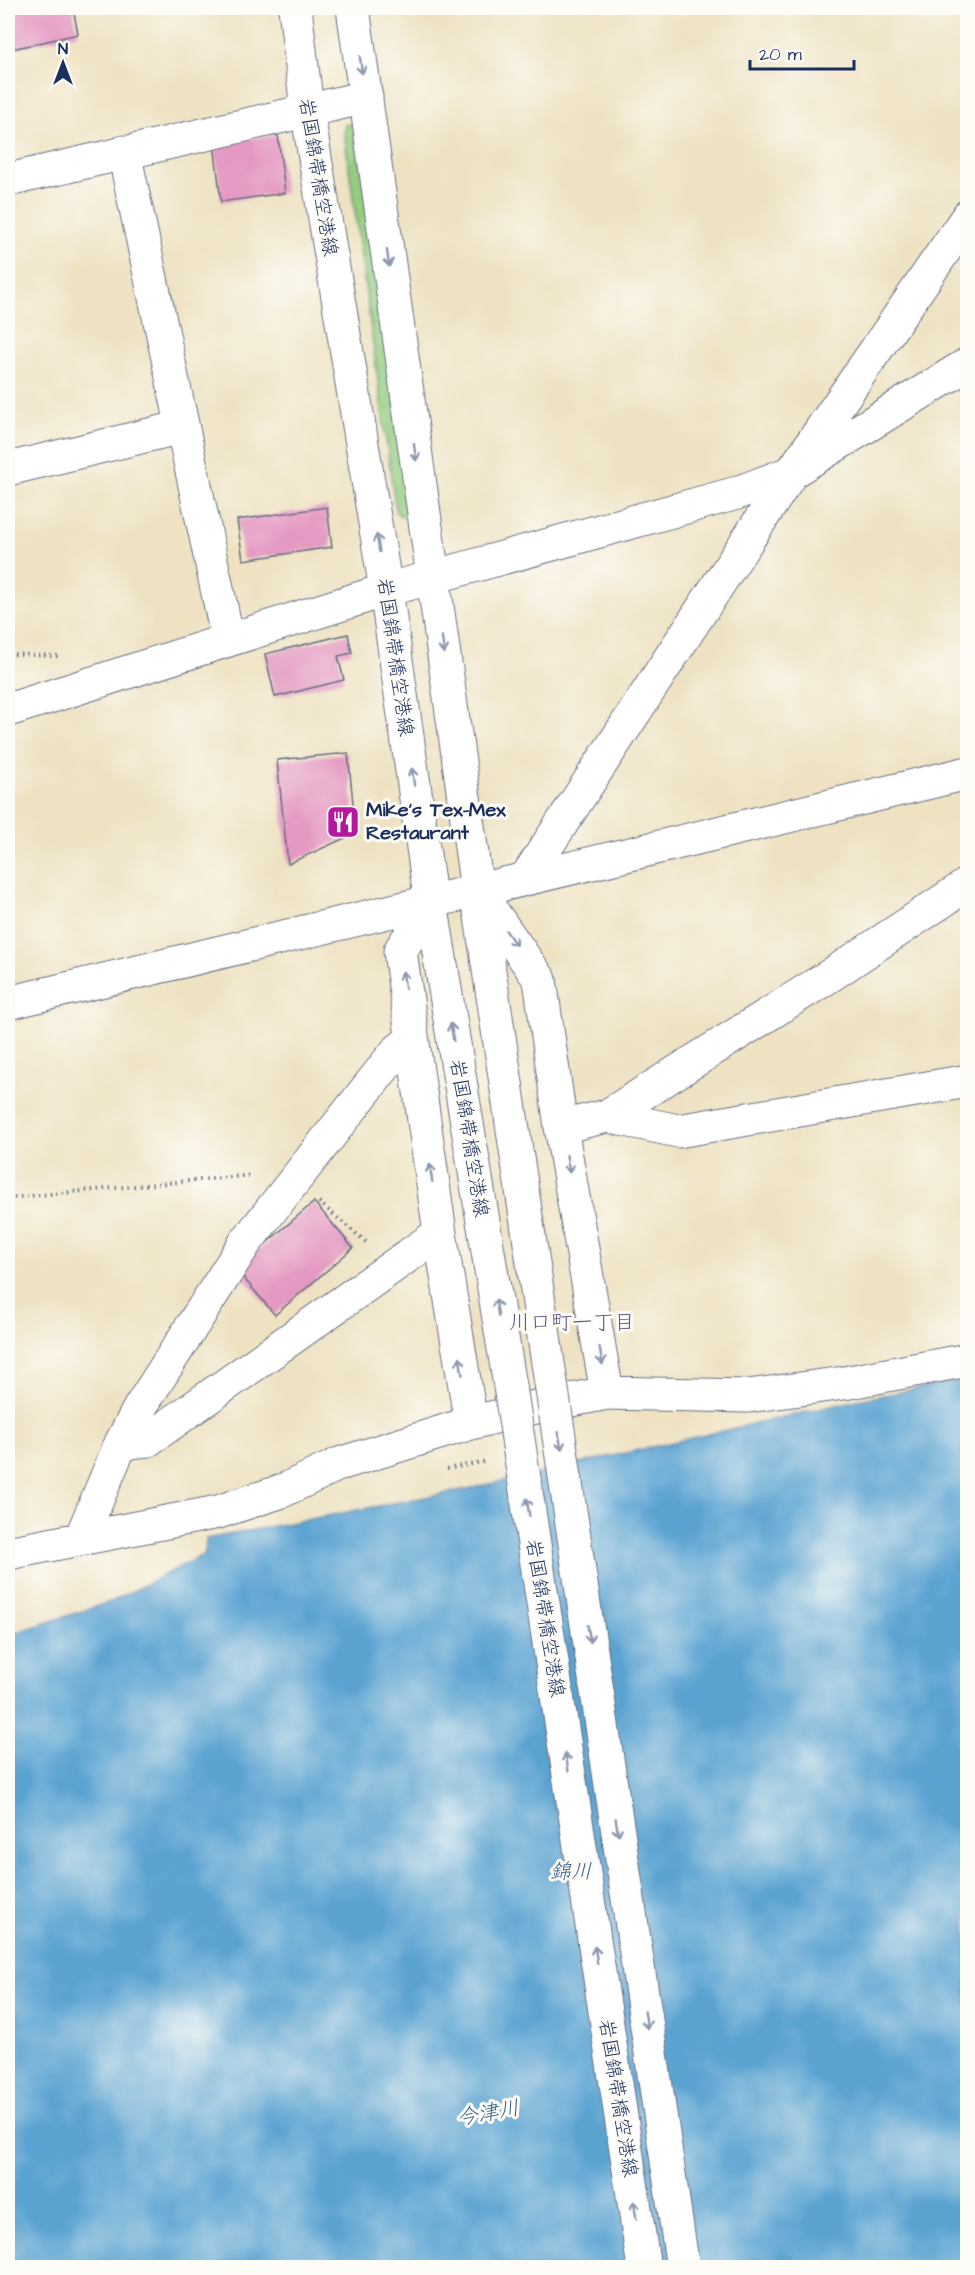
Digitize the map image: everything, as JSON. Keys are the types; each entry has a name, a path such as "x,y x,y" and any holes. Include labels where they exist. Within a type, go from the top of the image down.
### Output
{"street":[{"name":"岩国錦帯橋空港線","path":"295,8 307,109 386,590 430,903 510,1386 644,2268"},
{"name":"岩国錦帯橋空港線","path":"353,8 477,891 683,2268"},
{"path":"8,180 366,97"},
{"path":"124,152 228,640"},
{"path":"526,878 792,472 968,216"},
{"path":"8,710 386,590 737,493 792,472 968,364"},
{"path":"8,469 182,427"},
{"path":"8,1003 968,773"},
{"path":"561,1127 607,1116 831,975 968,884"},
{"path":"477,891 540,980 561,1127 607,1393"},
{"path":"430,903 400,951 440,1233 471,1424"},
{"path":"81,1538 121,1443 139,1409 245,1243 396,1052 412,1040"},
{"path":"607,1116 678,1131 968,1081"},
{"path":"121,1443 148,1440 440,1233"},
{"path":"8,1553 218,1512 282,1491 339,1464 531,1408 607,1393 748,1396 844,1383 968,1360"}],"path":[{"path":"8,1198 247,1175 270,1175 293,1181 330,1210 393,1266"},
{"path":"444,1469 491,1460"}],"green space":[{"path":"345,125 356,125 411,515 403,517 396,512 344,132"}],"water":[{"name":"錦川","path":"967,1379 967,2267 8,2267 8,1635 113,1601 205,1554 206,1539 468,1489 858,1400"}],"building":[{"path":"8,8 73,8 78,34 8,50"},
{"path":"278,135 285,193 221,202 214,143"},
{"path":"327,507 332,547 243,560 237,520"},
{"path":"348,634 352,653 338,656 344,680 275,697 265,654"},
{"path":"348,753 356,833 288,864 277,760"},
{"path":"314,1202 353,1248 275,1315 236,1269"}],"place":[{"name":"Mike's Tex-Mex Restaurant","path":"343,822"}],"district":[{"name":"川口町一丁目","path":"572,1322"}],"water label":[{"name":"今津川","path":"488,2113"}]}
